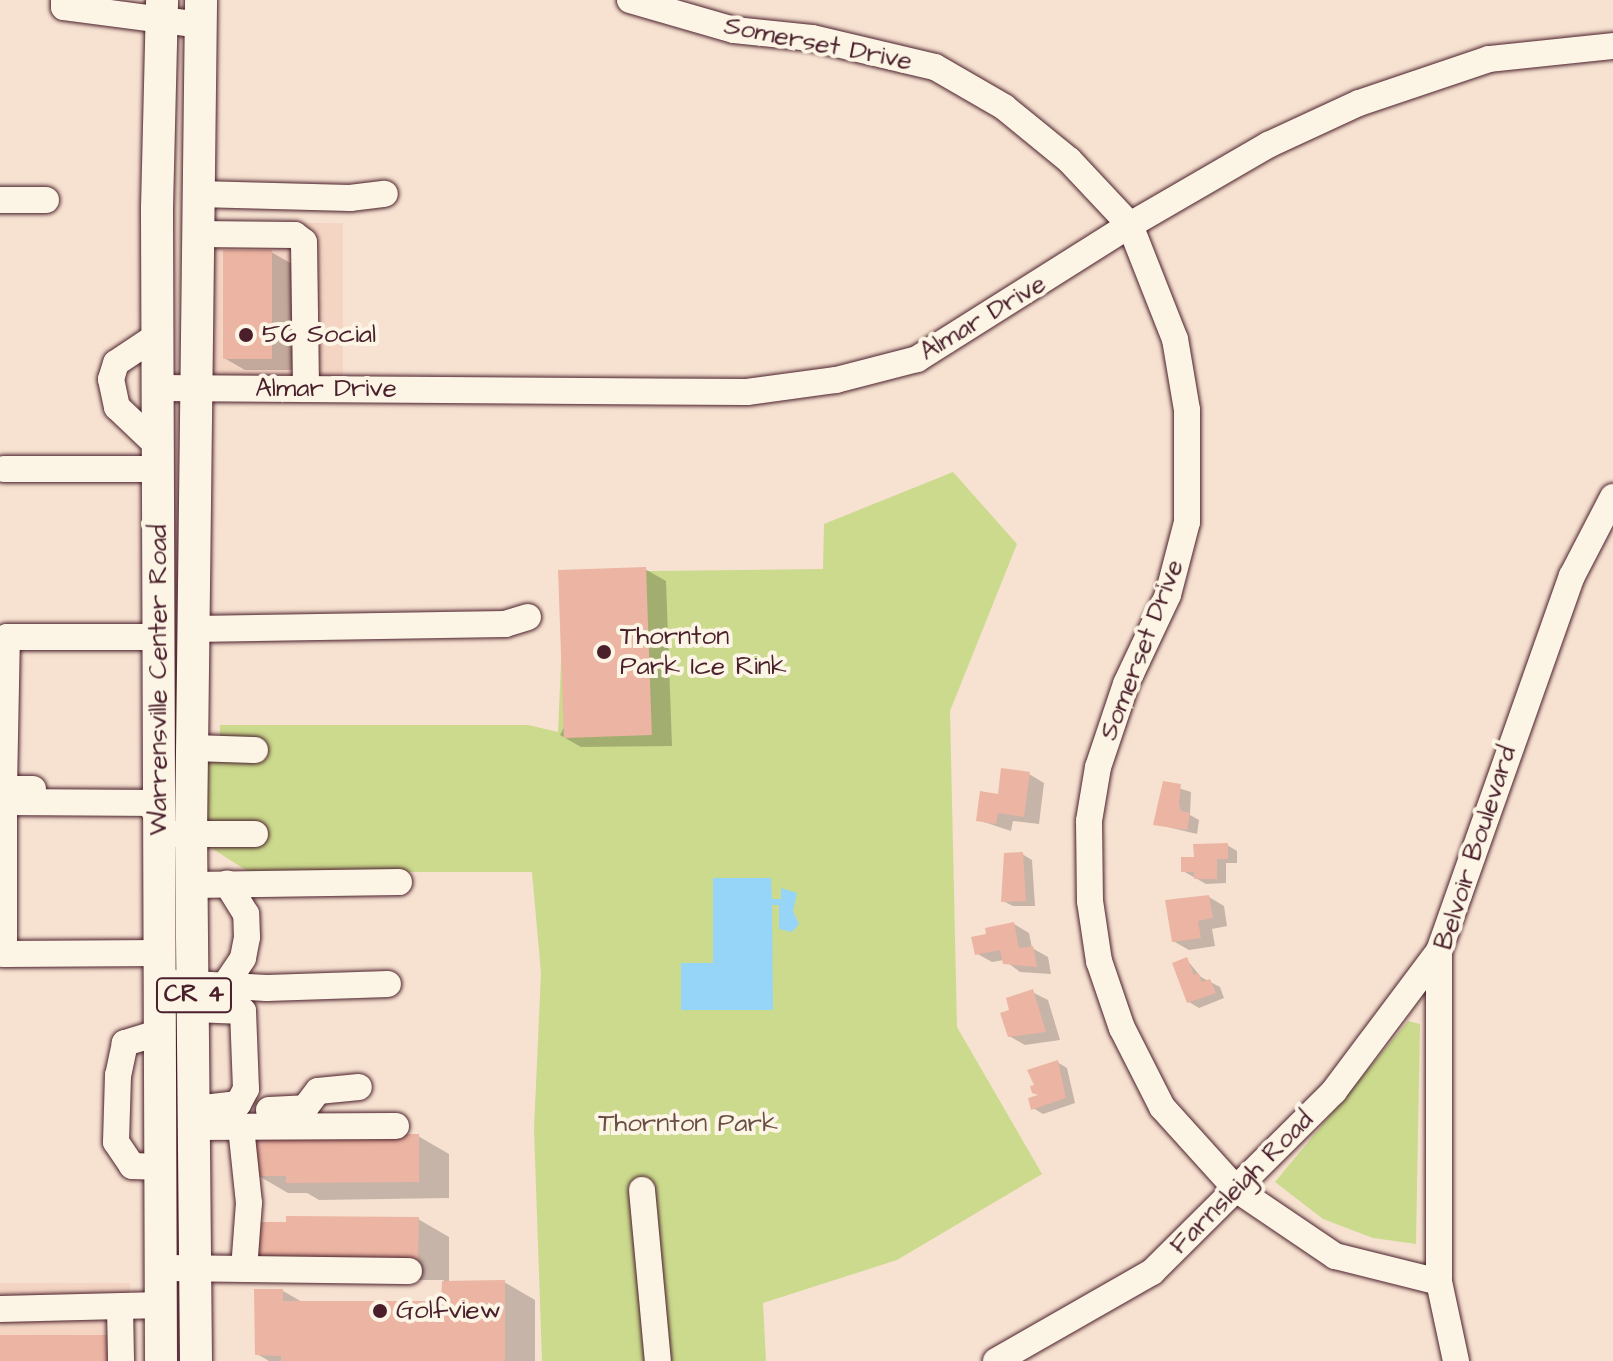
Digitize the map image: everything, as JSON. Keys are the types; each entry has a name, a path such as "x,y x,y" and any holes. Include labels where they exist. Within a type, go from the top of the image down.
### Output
{"main road":[{"name":"Warrensville Center Road","path":"161,11 159,637 168,816 161,968 161,1361"},
{"name":"Warrensville Center Road","path":"196,1361 195,1118 204,992 192,885 168,816 192,748 200,13"}],"street":[{"path":"64,0 64,7 200,13"},
{"name":"Somerset Drive","path":"630,0 734,30 812,38 935,67 1004,107 1058,151 1130,225 1175,339 1187,410 1187,522 1168,595 1126,684 1098,767 1089,821 1090,901 1099,961 1122,1028 1162,1107 1236,1189 1335,1256 1439,1282"},
{"name":"Almar Drive","path":"158,388 747,392 836,380 917,359 1130,225 1268,145 1411,84 1489,59 1613,46"},
{"path":"198,194 350,198 385,194"},
{"path":"0,200 46,200"},
{"path":"198,234 295,235 304,242 306,389"},
{"path":"158,335 116,363 111,379 117,407 158,457"},
{"path":"4,469 158,457"},
{"name":"Belvoir Boulevard","path":"1456,1361 1439,1282 1439,951 1572,576 1613,497"},
{"path":"194,629 505,624 528,617"},
{"path":"159,637 7,637 4,789 255,834"},
{"path":"192,748 255,750"},
{"path":"168,816 4,802 4,954 161,968 243,1011 246,1089 240,1116 249,1203 244,1269"},
{"path":"192,885 399,882"},
{"path":"204,992 243,958 247,937 246,914 227,884"},
{"name":"Farnsleigh Road","path":"996,1361 1152,1272 1334,1091 1439,951"},
{"path":"204,992 388,984"},
{"path":"161,1032 125,1043 116,1142 132,1166 161,1167"},
{"path":"195,1118 298,1110 318,1091 359,1087"},
{"path":"240,1116 396,1126"},
{"path":"642,1190 658,1361"},
{"path":"162,1268 409,1271"},
{"path":"0,1309 162,1305"},
{"path":"120,1307 121,1361"}],"shaded area":[{"path":"198,223 343,223 343,389 198,389"},
{"path":"0,1283 130,1283 130,1361 0,1361"}],"green space":[{"name":"Thornton Park","path":"953,472 1017,544 950,711 957,1027 1042,1174 897,1260 763,1303 766,1361 542,1361 534,1129 541,973 532,872 249,872 191,835 192,748 220,749 220,725 528,725 558,732 565,572 823,569 824,524"},
{"path":"1408,1021 1420,1024 1416,1244 1373,1238 1323,1219 1275,1182"}],"water":[{"path":"713,878 771,878 772,899 781,899 781,888 797,893 793,911 799,924 792,932 779,929 779,905 772,905 773,1010 681,1010 681,963 713,963"}],"building":[{"path":"223,250 272,250 272,359 223,359"},
{"name":"Thornton Park Ice Rink","path":"646,567 652,735 564,738 558,570"},
{"path":"1001,768 1030,772 1024,817 998,813 996,824 976,821 980,791 998,794"},
{"path":"1163,781 1181,784 1181,811 1190,813 1187,830 1153,825"},
{"path":"1228,843 1228,859 1217,859 1217,879 1194,879 1194,872 1181,872 1181,857 1194,857 1193,844"},
{"path":"1023,852 1026,901 1001,902 1004,853"},
{"path":"1209,895 1213,918 1198,921 1201,938 1172,942 1165,900"},
{"path":"1014,922 1019,948 1033,946 1037,967 1003,964 1000,950 975,955 971,937 986,934 985,928"},
{"path":"1187,957 1194,975 1198,973 1202,982 1210,979 1216,993 1187,1003 1172,963"},
{"path":"1033,989 1046,1032 1008,1037 1000,1013 1009,1010 1006,998"},
{"path":"1058,1060 1066,1098 1031,1110 1028,1098 1038,1095 1032,1093 1030,1086 1034,1085 1027,1070"},
{"path":"419,1134 419,1182 286,1183 286,1176 255,1176 255,1135"},
{"path":"286,1216 419,1217 418,1264 256,1263 256,1222 286,1222"},
{"name":"Golfview","path":"505,1280 505,1361 281,1361 281,1356 255,1355 254,1289 283,1289 283,1301 441,1301 442,1281"},
{"path":"0,1335 109,1335 109,1361 0,1361"}],"place":[{"name":"56 Social","path":"246,335"},
{"name":"Thornton Park Ice Rink","path":"604,652"},
{"name":"Golfview","path":"380,1311"}]}
